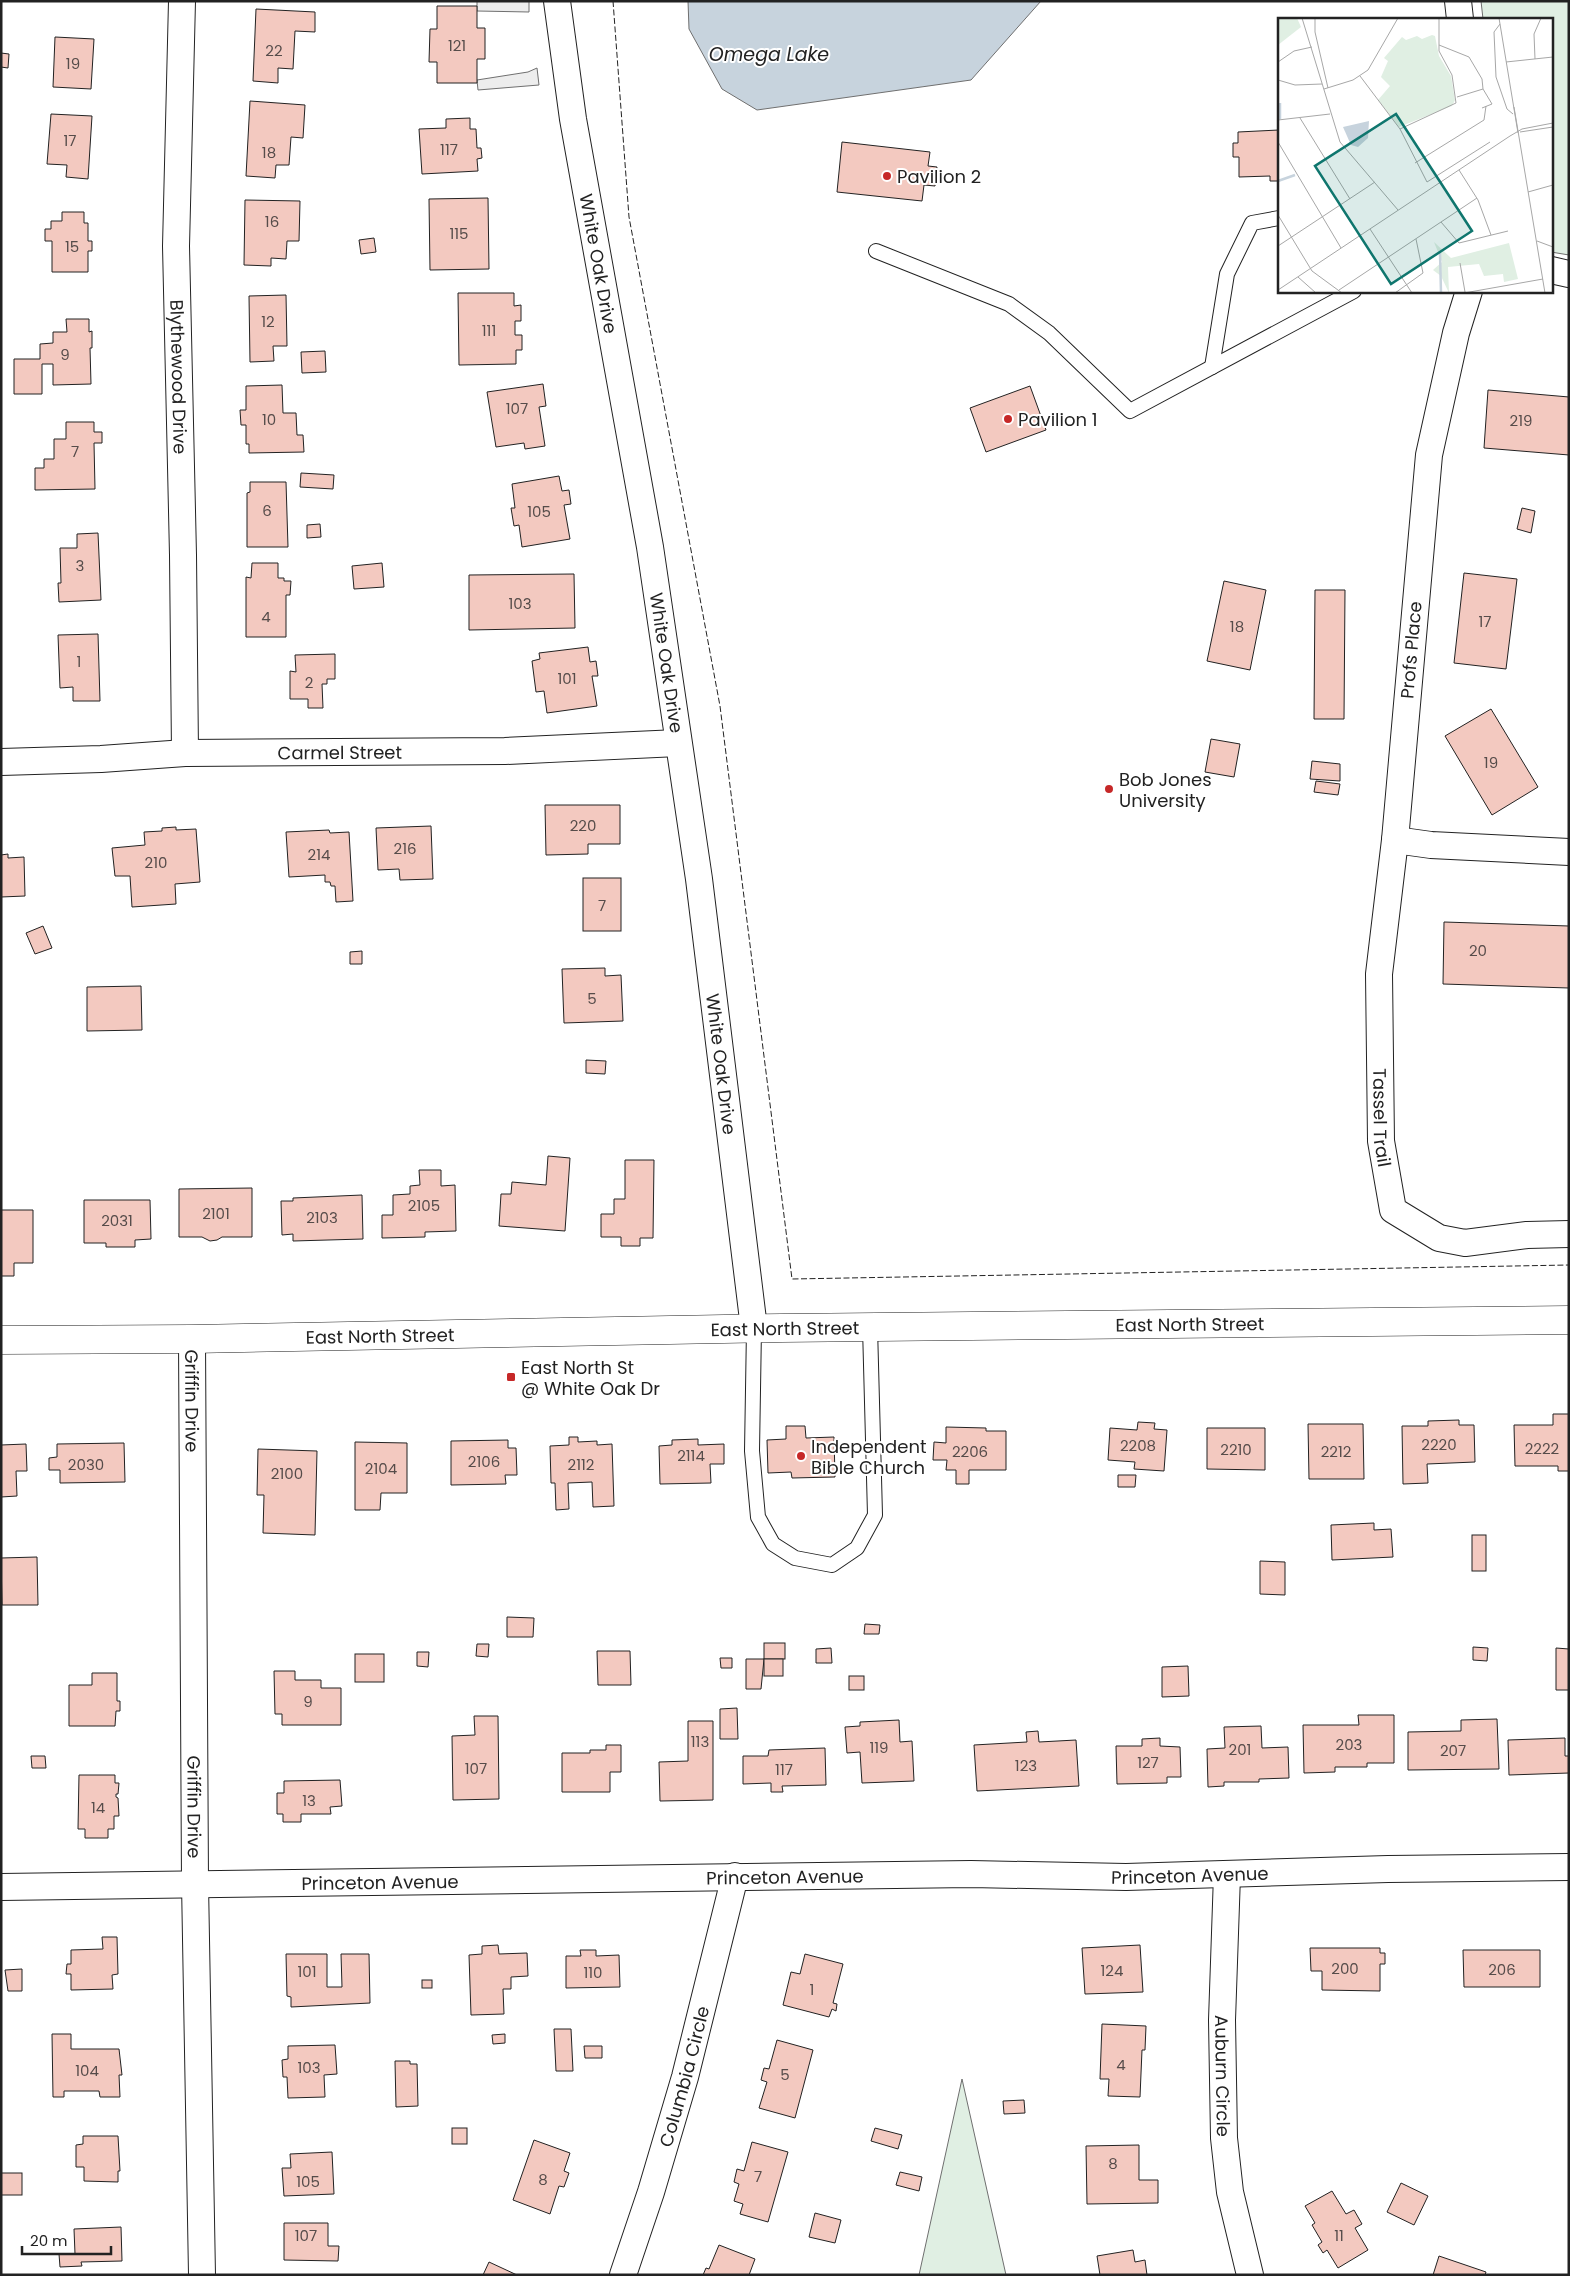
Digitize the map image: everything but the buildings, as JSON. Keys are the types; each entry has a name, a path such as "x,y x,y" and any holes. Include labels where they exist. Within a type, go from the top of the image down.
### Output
{"main road":[{"name":"East North Street","path":"1,1340 192,1339 754,1328 1569,1320"}],"street":[{"name":"Blythewood Drive","path":"182,1 176,246 183,555 184,753"},
{"name":"White Oak Drive","path":"557,1 573,119 650,547 699,879 754,1328"},
{"path":"1458,1 1460,18"},
{"path":"1552,270 1569,274"},
{"name":"Profs Place","path":"1395,840 1429,455 1456,334 1469,292"},
{"name":"Carmel Street","path":"1,762 101,759 184,753 505,752 678,743"},
{"path":"1395,840 1431,845 1569,852"},
{"name":"Tassel Trail","path":"1395,840 1379,974 1382,1141 1393,1210 1438,1238 1465,1243 1527,1235 1569,1234"},
{"name":"Griffin Drive","path":"192,1339 195,1883 202,2275"},
{"name":"Princeton Avenue","path":"1,1887 735,1876 961,1874 1126,1877 1388,1869 1569,1867"},
{"name":"Auburn Circle","path":"1227,1875 1222,2020 1224,2138 1230,2192 1250,2275"},
{"name":"Columbia Circle","path":"623,2275 685,2078 735,1876"}],"lane":[{"path":"1212,368 1227,274 1252,223 1278,218"},
{"path":"876,252 1009,304 1049,333 1130,411 1352,292"},
{"path":"754,1328 752,1451 758,1517 773,1544 794,1558 832,1565 857,1548 875,1515 870,1327"}],"green space":[{"path":"1481,1 1569,1 1569,255 1552,252 1552,18 1483,18"},
{"path":"962,2079 1006,2275 919,2275"}],"shaded area":[{"path":"477,1 529,1 529,12 477,11"},
{"path":"537,68 539,85 478,90 477,80 528,72"}],"water":[{"name":"Omega Lake","path":"688,1 1041,1 971,80 757,110 722,89 689,29"}],"fence":[{"path":"613,1 629,217 720,706 792,1279 1569,1265"}],"place":[{"name":"Pavilion 2","path":"887,176"},
{"name":"Pavilion 1","path":"1008,419"},
{"name":"Bob Jones University","path":"1109,789"},
{"name":"East North St @ White Oak Dr","path":"511,1377"},
{"name":"Independent Bible Church","path":"801,1456"}]}
